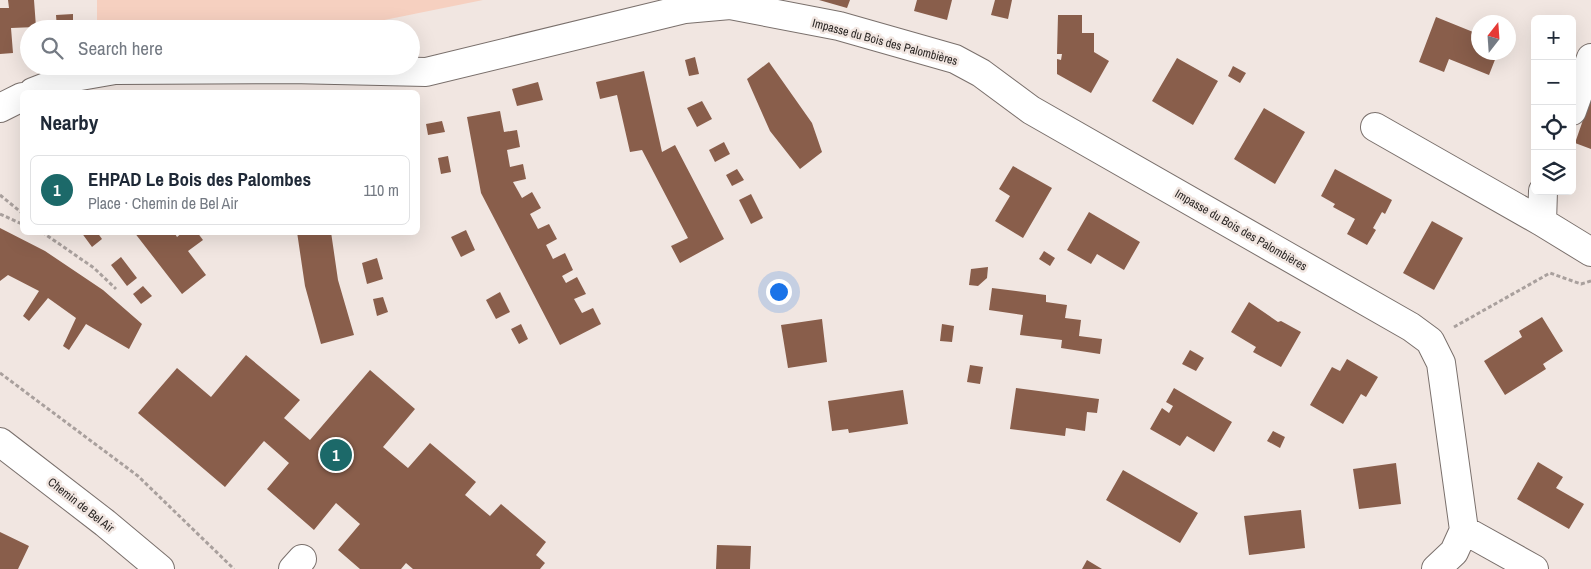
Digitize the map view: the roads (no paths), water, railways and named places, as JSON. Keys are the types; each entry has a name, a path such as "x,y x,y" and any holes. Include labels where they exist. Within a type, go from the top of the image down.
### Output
{"street":[{"name":"Impasse du Bois des Palombières","path":"420,72 426,72 685,9 730,5 839,26 955,60 981,73 1031,110 1412,327 1430,340 1441,363 1464,530"},
{"path":"1574,105 1591,58"},
{"name":"Impasse du Bois des Palombières","path":"39,90 69,78 86,75"},
{"path":"0,108 20,98"},
{"path":"1375,127 1591,252"},
{"path":"1542,222 1543,195"},
{"name":"Chemin de Bel Air","path":"0,442 105,523 160,569"},
{"path":"1436,569 1454,552 1464,530 1534,569"}],"place":[{"name":"EHPAD Le Bois des Palombes","path":"336,455"}]}
